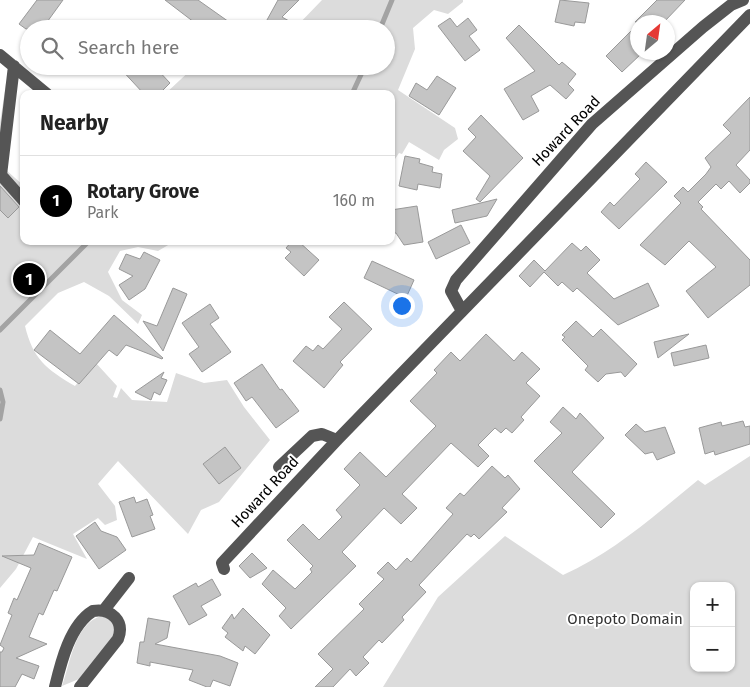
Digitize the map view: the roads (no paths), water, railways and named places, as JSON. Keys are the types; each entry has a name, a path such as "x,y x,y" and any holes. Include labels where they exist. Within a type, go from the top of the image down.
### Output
{"street":[{"name":"Howard Road","path":"462,311 452,291 456,280 567,151 592,124 703,27 731,5 743,0"},
{"name":"Howard Road","path":"224,569 222,562 337,440 750,15"},
{"path":"0,55 20,71"},
{"path":"14,66 1,175 20,196"},
{"path":"25,75 42,90"},
{"name":"Howard Road","path":"279,467 312,436 322,434 337,440"},
{"path":"104,610 129,578"},
{"path":"55,687 69,645 80,624 94,611 104,610 116,618 120,634 111,649 80,687"}],"waterway":[{"path":"384,20 392,0"},
{"path":"354,90 361,75"},
{"path":"0,330 85,245"},
{"path":"0,390 3,402 0,419"}],"place":[{"name":"Rotary Grove","path":"29,279"}],"park label":[{"name":"Onepoto Domain","path":"625,619"}]}
